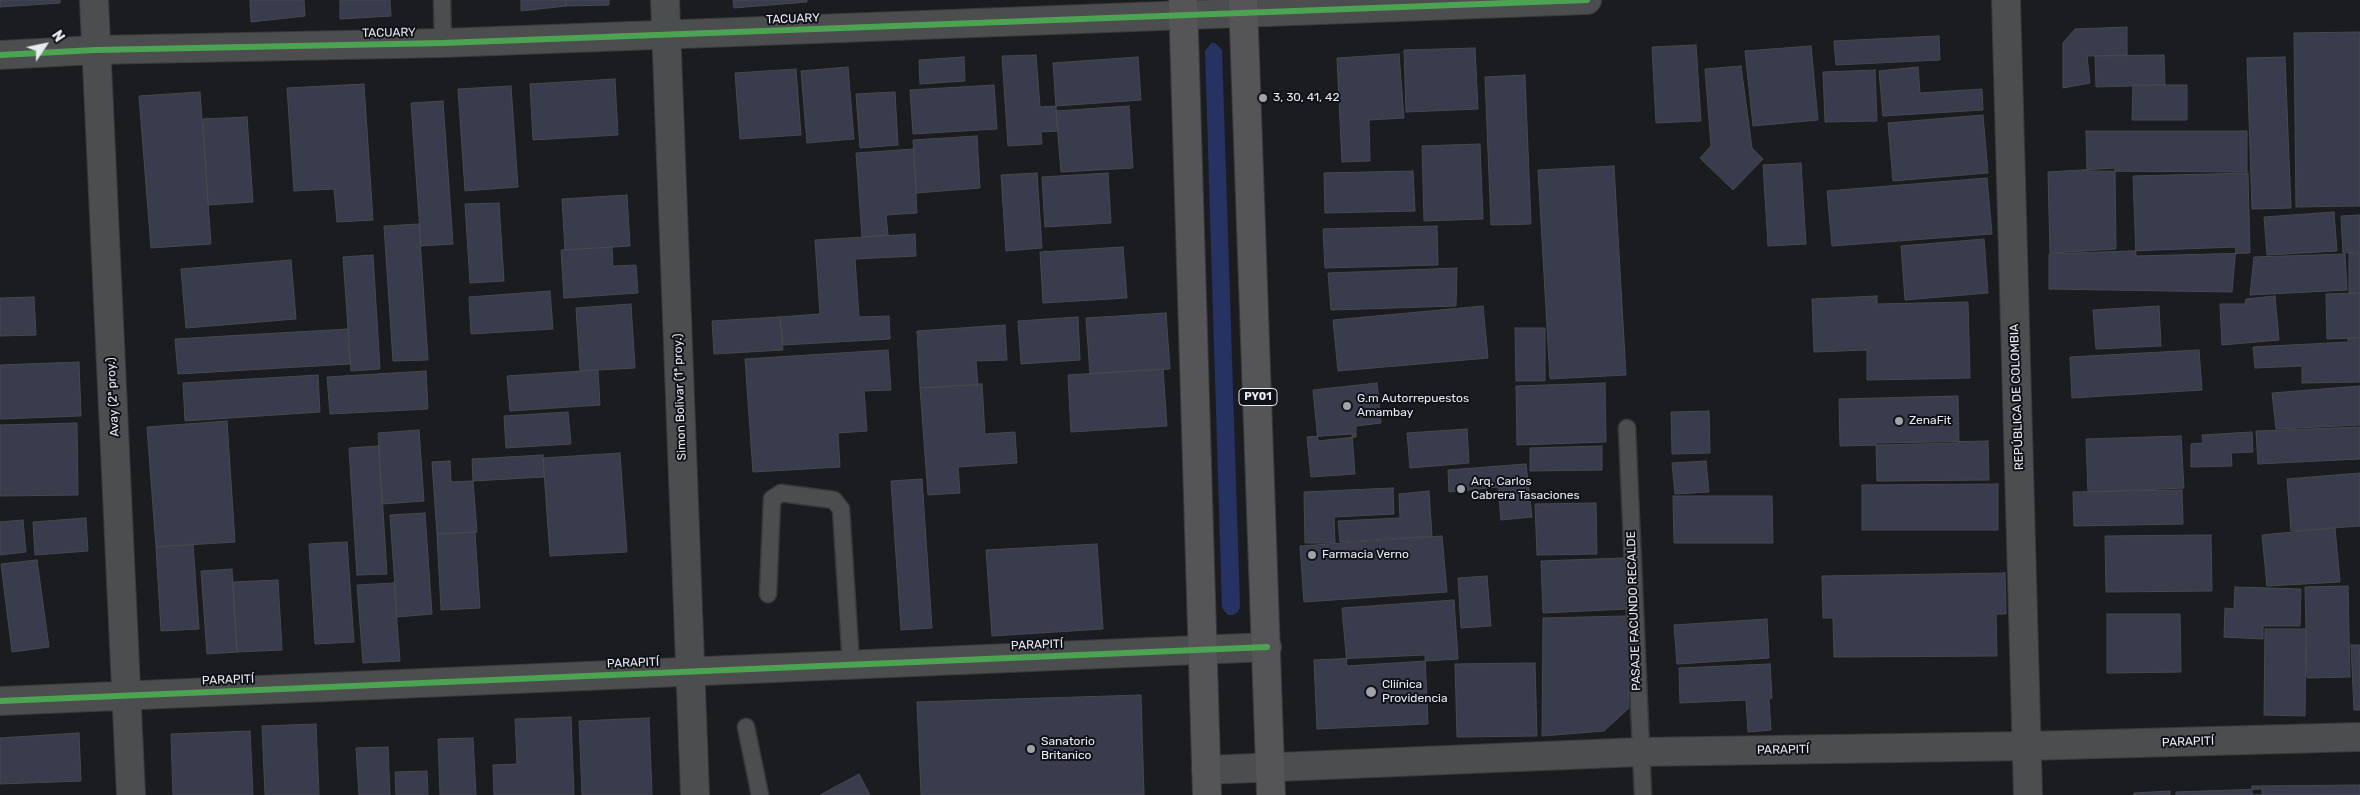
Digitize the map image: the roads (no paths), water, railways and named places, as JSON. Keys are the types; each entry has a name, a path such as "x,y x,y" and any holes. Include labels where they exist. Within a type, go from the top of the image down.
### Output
{"main road":[{"name":"PY01","path":"1243,7 1272,795"},
{"path":"1183,8 1206,782"}],"street":[{"name":"Avay (2ª proy.)","path":"94,0 128,696 131,795"},
{"name":"Simon Bolivar (1ª proy.)","path":"665,0 692,671 695,795"},
{"name":"TACUARY","path":"0,55 96,50 443,43 666,35 1183,8 1588,0"},
{"name":"REPÚBLICA DE COLOMBIA","path":"2006,0 2028,795"},
{"name":"PARAPITÍ","path":"0,701 1267,647"},
{"name":"PARAPITÍ","path":"1206,782 1270,768 1640,752 2027,746 2360,737"}],"lane":[{"path":"442,0 443,43"},
{"name":"PASAJE FACUNDO RECALDE","path":"1627,428 1643,795"},
{"path":"768,594 772,499 781,493 834,500 841,509 851,664"},
{"path":"746,727 760,795"}],"place":[{"name":"3, 30, 41, 42","path":"1263,98"},
{"name":"G.m Autorrepuestos Amambay","path":"1347,406"},
{"name":"ZenaFit","path":"1899,421"},
{"name":"Arq. Carlos Cabrera Tasaciones","path":"1461,489"},
{"name":"Farmacia Verno","path":"1312,555"},
{"name":"Cliínica Providencia","path":"1371,692"},
{"name":"Sanatorio Britanico","path":"1031,749"}]}
